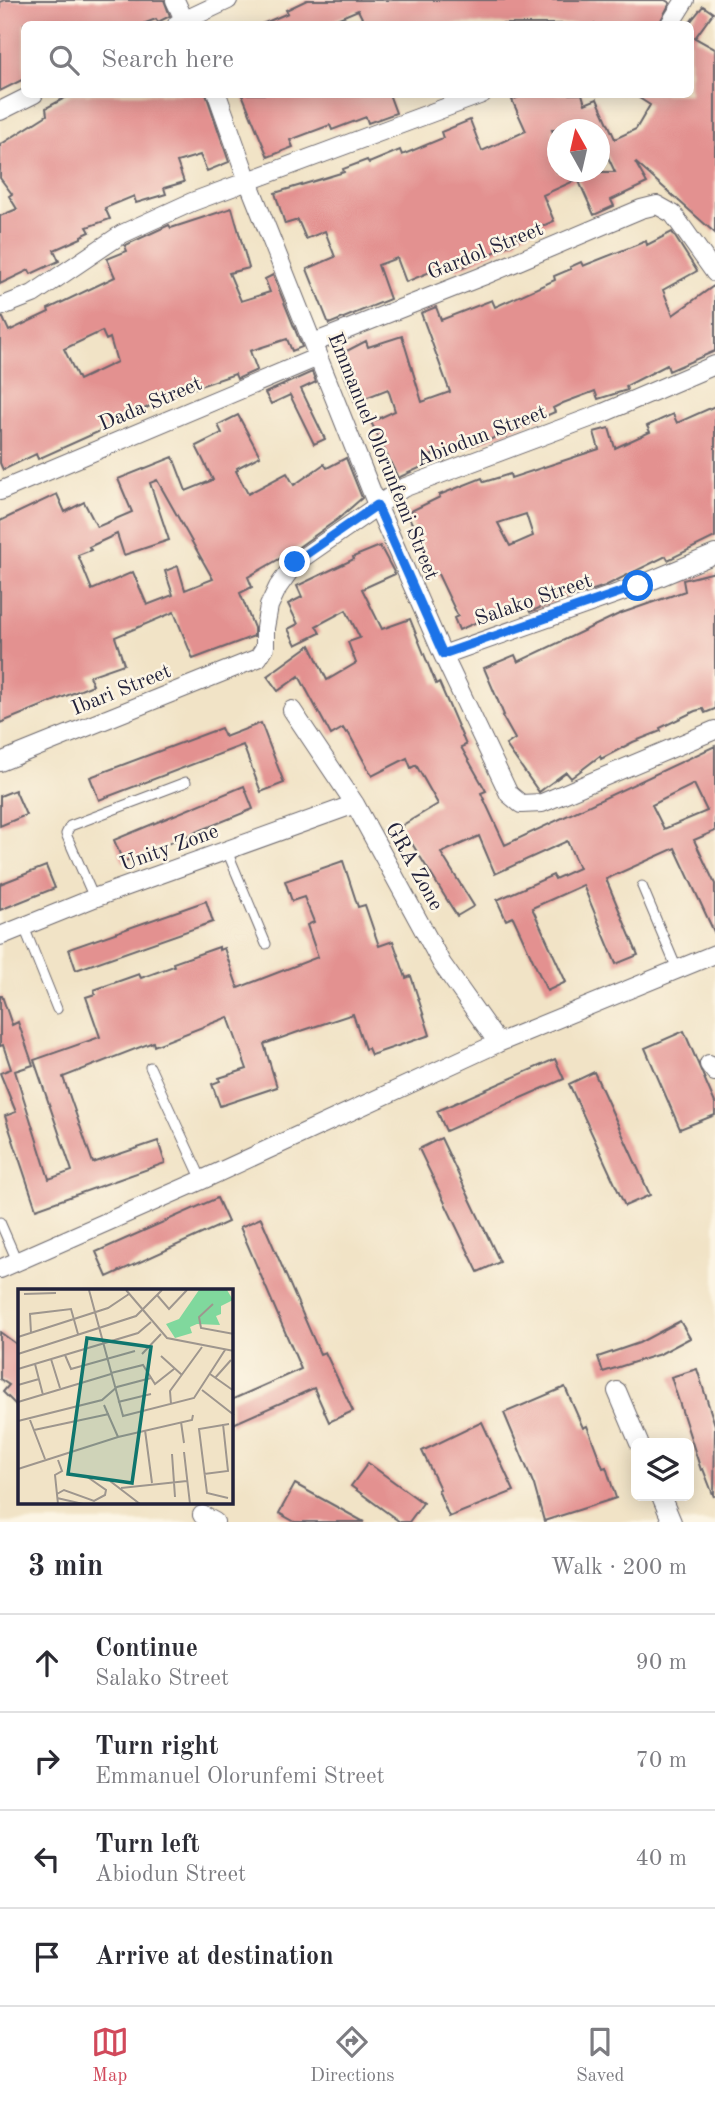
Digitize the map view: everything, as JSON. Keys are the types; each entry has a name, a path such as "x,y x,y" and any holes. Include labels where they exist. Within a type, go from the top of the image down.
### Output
{"street":[{"path":"175,0 181,21"},
{"path":"186,21 228,0"},
{"path":"672,21 685,0"},
{"path":"0,111 26,98"},
{"name":"Emmanuel Olorunfemi Street","path":"218,98 248,181 377,505 509,794 521,804 542,803 715,730"},
{"path":"0,307 33,294 122,234 192,202 471,98"},
{"name":"Gardol Street","path":"316,350 641,208 657,205 673,214 715,273"},
{"name":"Dada Street","path":"0,491 316,350"},
{"name":"Abiodun Street","path":"258,658 265,647 269,606 295,562 403,488 603,413 715,365"},
{"name":"Salako Street","path":"443,654 638,586 715,554"},
{"name":"Ibari Street","path":"0,762 258,658"},
{"name":"GRA Zone","path":"292,710 355,804 442,964 498,1043"},
{"name":"Unity Zone","path":"0,936 94,898 355,804"},
{"path":"0,1269 202,1180 498,1043 715,954"},
{"path":"617,1391 637,1438"},
{"path":"663,1501 672,1522"}],"lane":[{"path":"94,898 66,834 67,829 186,782"},
{"path":"228,851 266,944"},
{"path":"642,886 677,969"},
{"path":"24,927 57,1009"},
{"path":"150,1067 202,1180"},
{"path":"0,1223 17,1261"}],"building":[{"path":"164,0 170,16 160,21 21,21 21,80 0,91 0,2"},
{"path":"307,0 665,0 670,3 661,21 364,21 358,10 332,21 269,21 288,13 286,10"},
{"path":"703,6 713,13 695,38 715,49 715,233 635,162 647,183 611,200 614,206 594,215 579,182 610,182 610,172 615,172 610,161 610,128 615,139 636,129 650,105 639,98 694,98 694,21 691,21"},
{"path":"65,98 207,98 229,162 207,171 200,155 177,162 184,182 164,188 166,194 136,203 134,196 105,208 110,219 87,227 90,232 54,250 59,261 31,274 29,270 0,284 0,216 17,209 9,196 12,194 0,178 0,145 47,115 46,108"},
{"path":"244,98 390,98 396,113 368,123 366,117 332,130 330,125 290,140 293,147 268,157"},
{"path":"516,98 583,98 585,104 597,99 606,119 547,119 547,182 571,182 543,195 554,221 517,237 518,241 457,270 454,262 406,282 397,258 378,265 390,299 329,324 307,269 335,257 325,231 306,239 298,220 285,224 275,193 344,172 343,169 367,160 369,163 400,150 402,155 443,138 441,132 470,120 482,151 526,131 512,100"},
{"path":"232,208 249,268 229,273 241,301 270,292 265,279 273,275 302,347 292,351 287,339 250,351 257,370 237,379 235,374 165,398 164,395 150,401 152,405 100,431 38,459 36,454 3,470 0,463 0,318 3,318 9,331 49,312 48,309 115,277 107,259 127,251 125,246 169,225 171,228","holes":["102,331 106,340 110,338 117,362 79,380 64,349"]},
{"path":"672,232 697,271 663,290 673,315 715,285 715,351 669,371 667,365 626,386 627,390 598,399 595,391 563,403 553,408 555,412 489,440 452,452 451,447 425,458 428,464 398,478 371,422 395,411 388,389 355,402 337,356 366,341 368,347 402,336 422,402 450,392 421,313 436,307 441,320 492,300 495,307 555,280 554,276 581,262 583,266 646,241 647,245"},
{"path":"312,372 316,382 301,389 325,439 314,444 290,395 271,404 265,393"},
{"path":"715,406 715,537 668,560 666,556 605,586 578,595 577,592 530,612 525,601 459,630 454,618 458,616 437,572 432,574 422,552 425,551 407,513 440,497 439,495 482,478 484,482 510,474 511,478 599,449 594,432 609,428 615,448 650,432 647,426 673,414 677,423","holes":["526,514 533,536 510,546 498,523"]},
{"path":"238,415 260,456 236,471 248,494 287,473 294,485 324,464 327,468 346,458 362,498 293,551 248,577 252,587 240,593 254,628 254,636 193,659 174,612 115,637 124,664 89,676 93,685 0,723 0,521 57,494 65,512 84,502 97,527 132,512 118,479 173,457 186,491 213,480 196,446 222,433 218,425","holes":["157,480 213,579 185,590 178,566 165,571 173,595 147,605 133,572 92,590 78,555 117,534 124,555 169,540 150,483"]},
{"path":"380,546 395,574 362,589 382,629 410,619 436,684 439,682 466,745 461,747 486,791 481,793 505,845 715,746 715,831 694,840 715,884 715,934 675,848 606,879 638,955 616,964 583,885 532,908 566,982 547,991 513,917 506,920 497,900 553,875 555,879 579,868 567,841 495,874 479,836 441,853 474,906 457,916 401,826 438,804 416,765 411,768 407,758 372,776 348,732 343,728 331,735 299,676 278,691 267,676 310,645 327,680 356,663 348,642 360,638 346,610 316,626 320,633 296,645 288,629 298,624 288,604 302,597 297,586 354,559 353,557","holes":["694,784 707,811 664,829 652,805"]},
{"path":"715,572 715,709 705,713 703,709 695,711 660,728 661,731 601,759 600,756 571,778 566,772 539,792 506,745 515,739 502,716 504,715 484,668 515,655 518,662 619,614 685,591 683,580"},
{"path":"261,723 284,783 261,792 243,745 99,800 90,777 221,728 225,737"},
{"path":"244,786 253,809 123,862 114,840"},
{"path":"15,790 26,815 0,826 0,796"},
{"path":"343,861 358,907 365,905 379,946 393,941 406,978 411,976 430,1035 371,1055 368,1048 365,1049 353,1014 298,1032 264,1044 277,1087 220,1106 212,1084 220,1081 219,1078 247,1069 228,1017 154,1046 153,1042 63,1077 93,1163 158,1141 165,1163 36,1209 5,1116 16,1112 0,1073 11,1069 3,1045 0,1046 0,996 12,1025 18,1022 33,1065 15,1071 49,1179 72,1171 34,1060 100,1037 86,997 95,994 94,990 139,974 141,978 174,966 173,963 219,947 219,950 224,948 238,988 318,957 307,925 314,922 304,897 292,901 285,881"},
{"path":"46,866 55,888 0,910 0,884"},
{"path":"206,901 213,922 76,970 69,949"},
{"path":"684,1031 715,1103 715,1115 680,1129 645,1048"},
{"path":"555,1059 564,1079 446,1131 437,1111"},
{"path":"594,1072 650,1195 625,1206 569,1084"},
{"path":"441,1138 500,1262 478,1272 419,1149"},
{"path":"217,1198 228,1222 107,1277 96,1252"},
{"path":"261,1218 320,1354 325,1352 353,1411 329,1422 314,1388 233,1424 233,1399 301,1369 240,1227"},
{"path":"680,1321 690,1338 660,1354 603,1372 598,1357 639,1343"},
{"path":"0,1332 18,1345 18,1407 3,1392 9,1385 0,1379"},
{"path":"697,1369 715,1425 714,1497 703,1469 701,1470 694,1448 694,1438 691,1438 671,1377"},
{"path":"565,1387 583,1428 587,1426 603,1468 606,1467 616,1498 544,1521 534,1485 504,1413"},
{"path":"482,1422 514,1491 449,1517 438,1490 440,1489 422,1451"},
{"path":"368,1463 423,1503 409,1522 400,1522 351,1486"},
{"path":"295,1484 364,1522 295,1522 279,1513"}],"route":[{"path":"295,562 377,505 443,654 638,586"}]}
